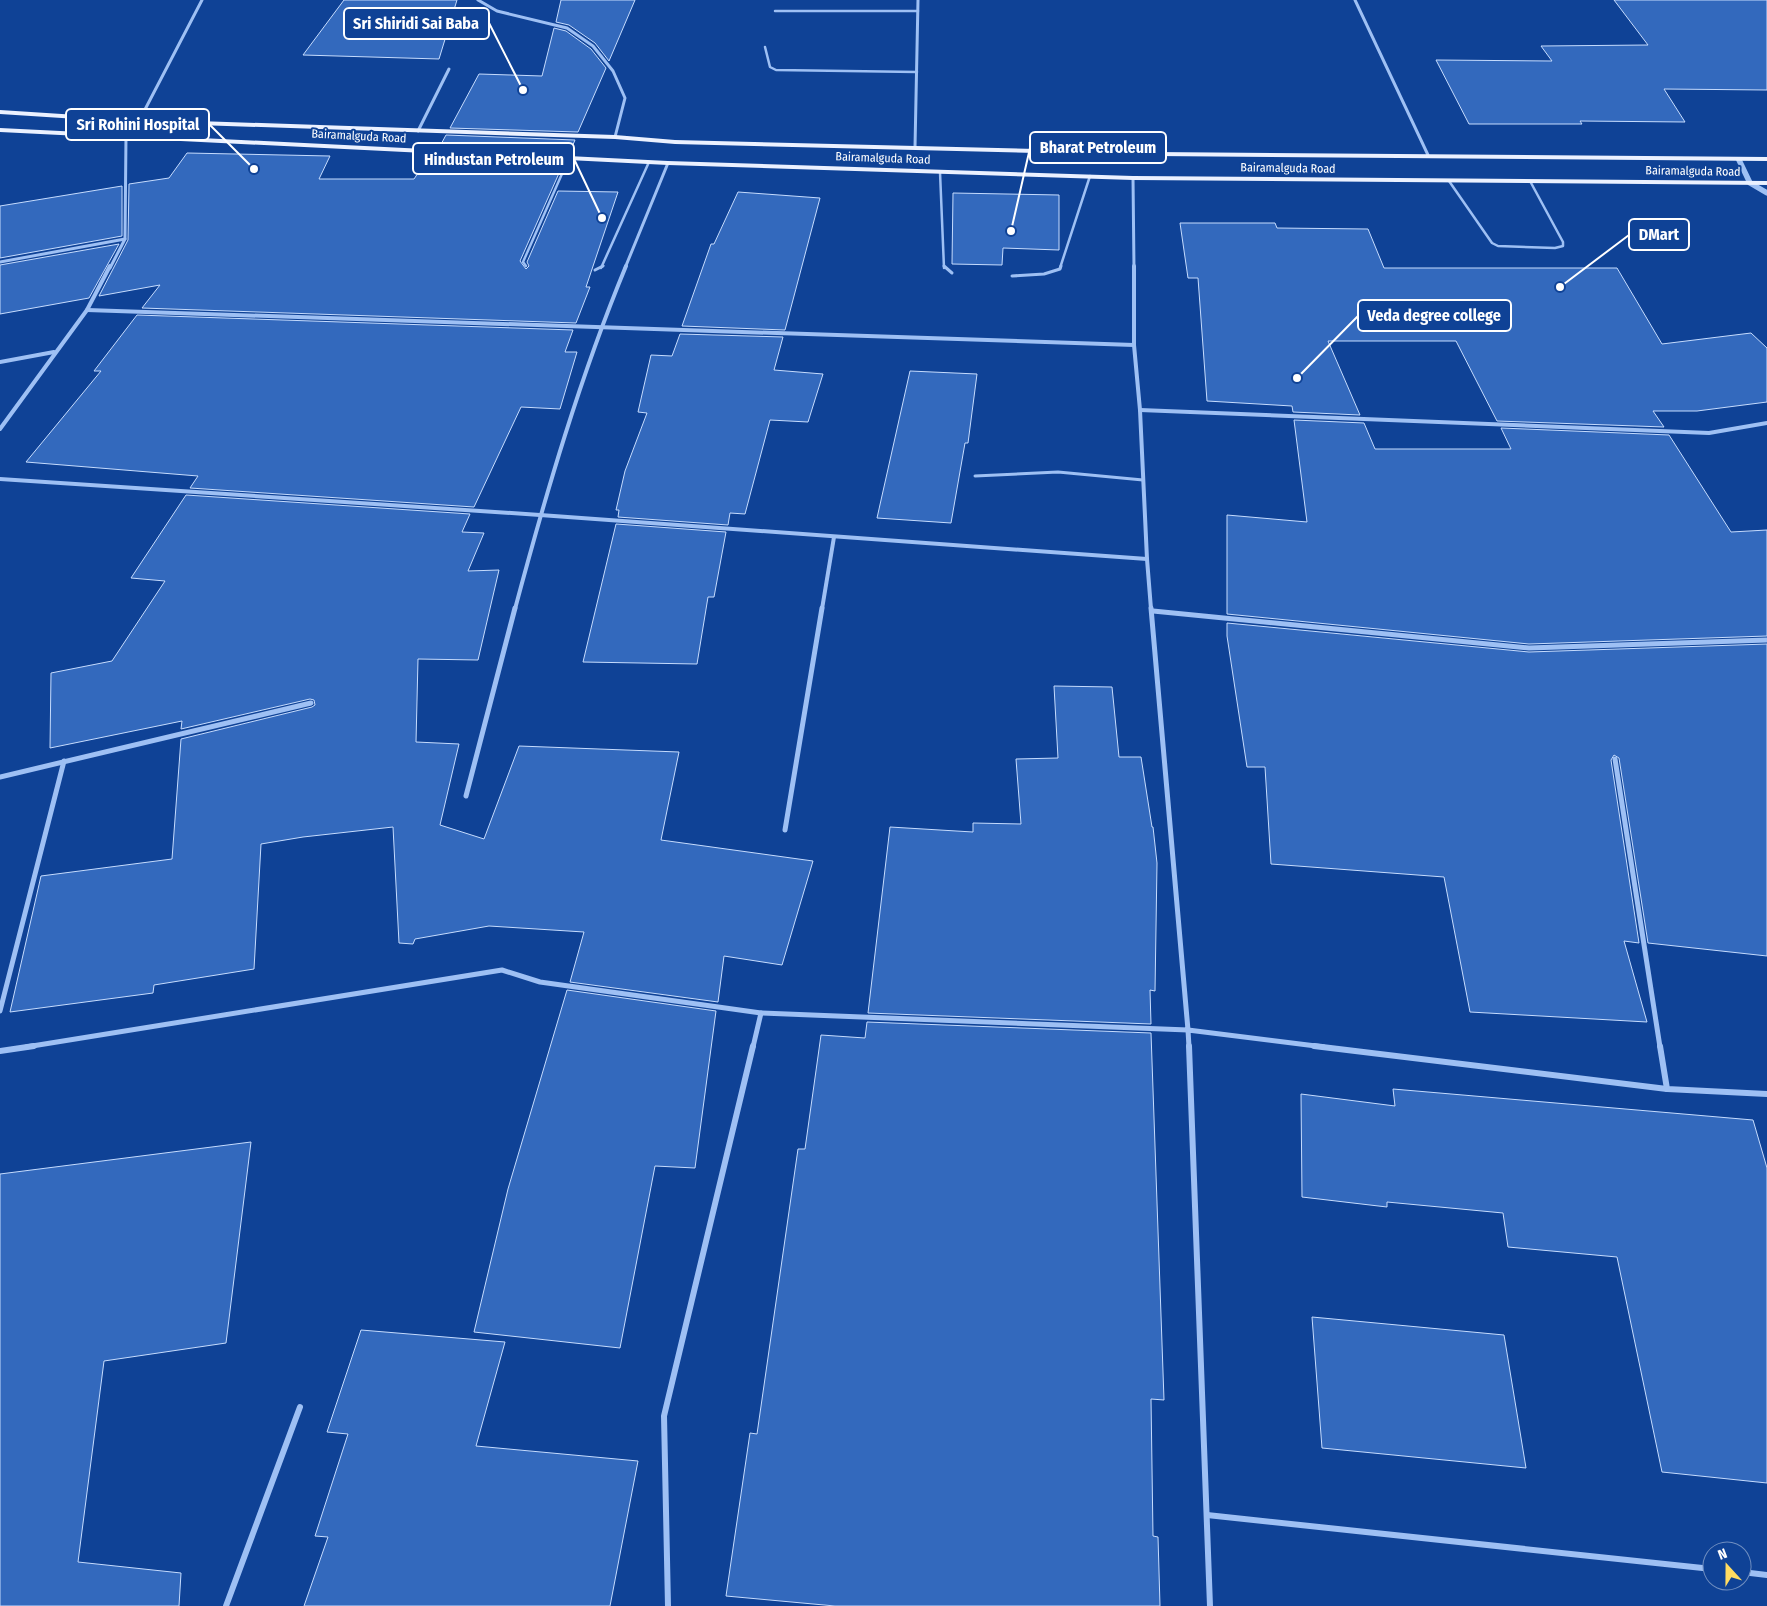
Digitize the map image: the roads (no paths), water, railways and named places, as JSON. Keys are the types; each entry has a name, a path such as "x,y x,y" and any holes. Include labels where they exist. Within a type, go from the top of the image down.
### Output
{"main road":[{"name":"Bairamalguda Road","path":"0,112 139,121 418,130 675,142 1155,154 1767,159"},
{"name":"Bairamalguda Road","path":"0,130 668,163 1133,178 1767,183"}],"street":[{"path":"139,121 202,0"},
{"path":"478,0 497,11 567,28 593,46 613,71 625,98 615,138"},
{"path":"915,147 918,0"},
{"path":"1355,0 1428,155"},
{"path":"418,130 449,69"},
{"path":"1,427 87,310 126,239 126,136"},
{"path":"1739,160 1750,183 1767,192"},
{"path":"466,796 540,515 601,326 668,163"},
{"path":"1133,178 1134,345 1140,410 1147,560 1153,611 1188,1030 1210,1606"},
{"path":"0,262 126,239"},
{"path":"87,310 1134,345"},
{"path":"0,362 55,352"},
{"path":"1140,410 1709,433 1767,423"},
{"path":"0,479 540,515 1147,560"},
{"path":"785,830 834,537"},
{"path":"1153,611 1529,648 1767,640"},
{"path":"0,777 311,703"},
{"path":"1615,759 1667,1090"},
{"path":"0,1011 64,761"},
{"path":"0,1050 502,970 540,982 761,1013 1188,1030 1667,1090 1767,1094"},
{"path":"668,1606 664,1416 761,1013"},
{"path":"226,1606 300,1407"},
{"path":"1207,1515 1702,1568"},
{"path":"1752,1573 1767,1575"}],"lane":[{"path":"775,11 918,11"},
{"path":"765,47 770,67 776,70 917,72"},
{"path":"526,266 523,262 570,158"},
{"path":"595,270 603,267 649,162"},
{"path":"940,172 944,268 952,273"},
{"path":"1012,276 1044,274 1060,269 1090,176"},
{"path":"1449,181 1486,236 1498,246 1556,248 1563,246 1563,242 1530,181"},
{"path":"975,476 1058,472 1143,480"}],"place":[{"name":"Sri Shiridi Sai Baba","path":"523,90"},
{"name":"Sri Rohini Hospital","path":"254,169"},
{"name":"Hindustan Petroleum","path":"602,218"},
{"name":"Bharat Petroleum","path":"1011,231"},
{"name":"DMart","path":"1560,287"},
{"name":"Veda degree college","path":"1297,378"}]}
